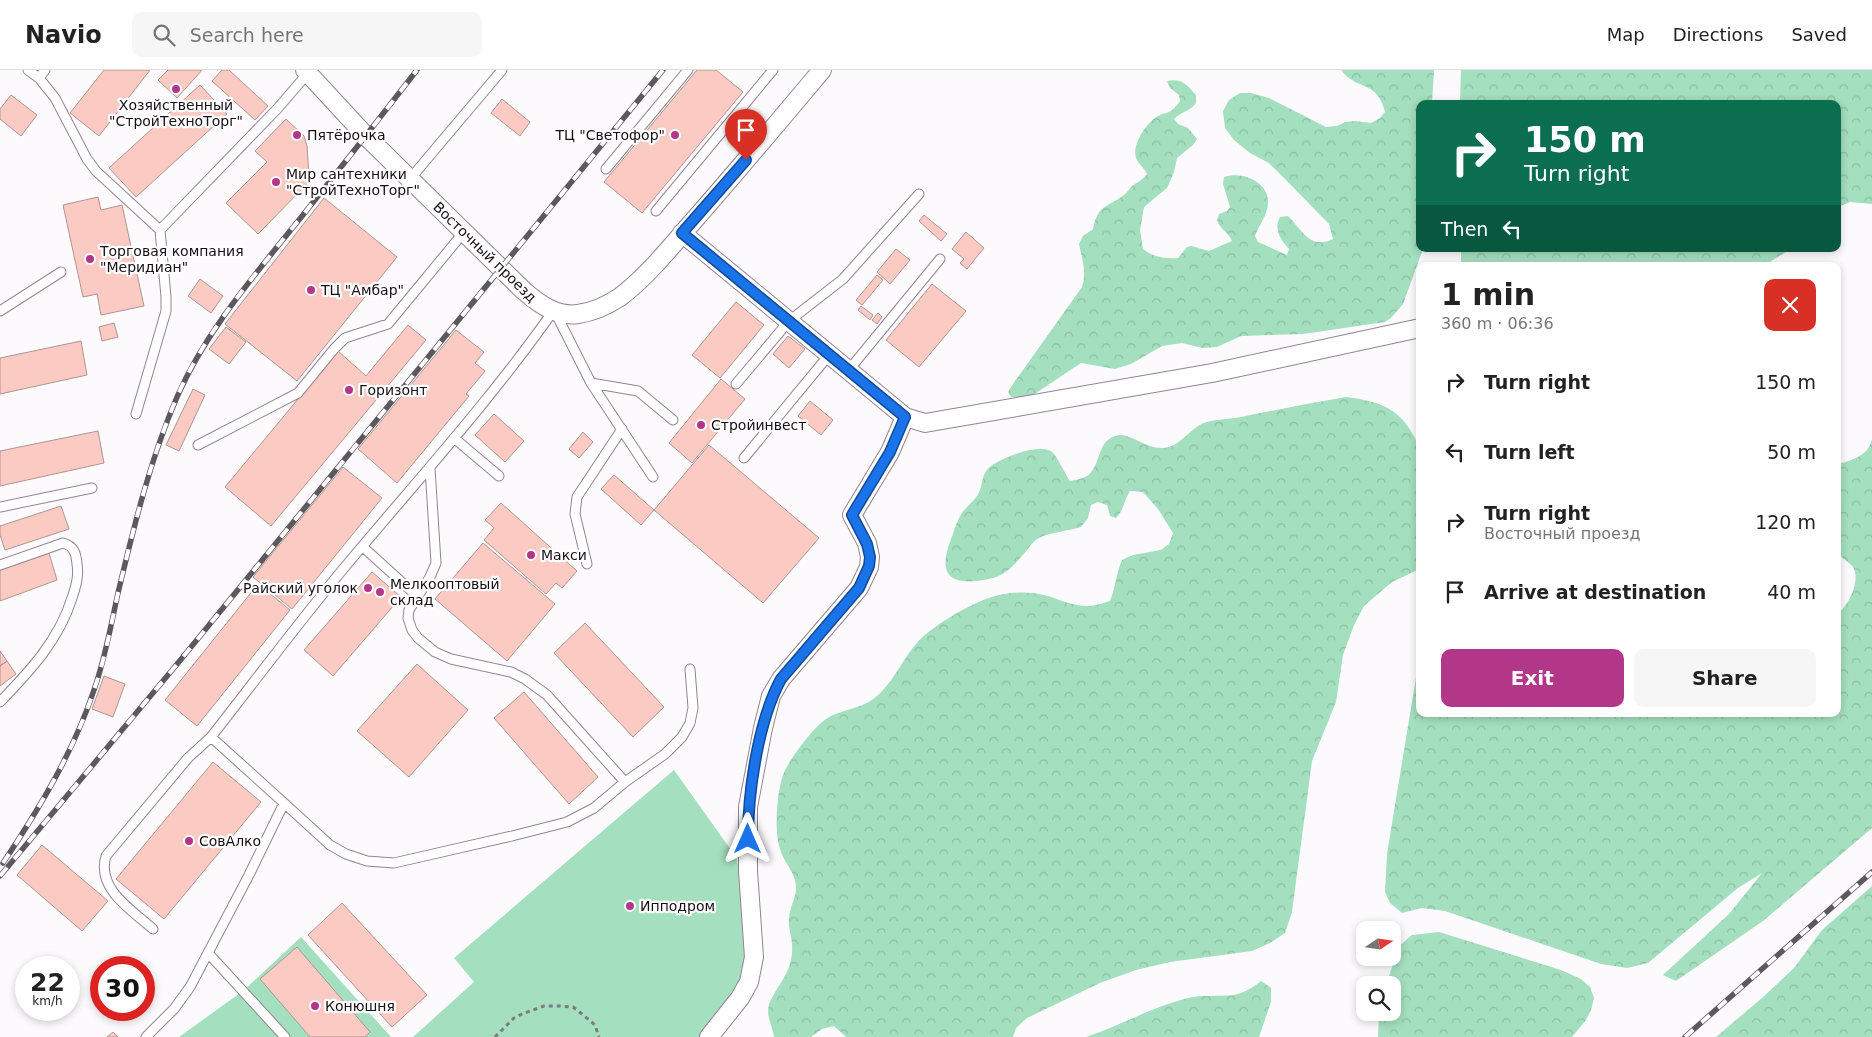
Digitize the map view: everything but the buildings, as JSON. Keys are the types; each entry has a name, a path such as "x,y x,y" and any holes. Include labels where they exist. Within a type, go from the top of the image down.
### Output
{"street":[{"name":"Восточный проезд","path":"306,71 366,136 524,291 540,305 565,314 578,314 608,304 634,285 682,233 822,70"},
{"path":"682,233 905,417 925,423 1212,373 1416,329"},
{"path":"710,1037 740,998 749,982 754,957 748,872 748,807 763,728 772,696 781,679 859,588 869,566 870,557 867,544 852,515 890,452 905,417"}],"lane":[{"path":"28,70 39,78 56,98 87,160 96,171 160,230 166,311 136,414"},
{"path":"39,78 45,70"},
{"path":"410,179 502,70"},
{"path":"606,169 688,70"},
{"path":"656,211 774,70"},
{"path":"160,230 278,108 306,71"},
{"path":"736,384 789,322 842,279 919,194"},
{"path":"198,446 298,393 345,338 388,324 464,232"},
{"path":"848,371 940,259"},
{"path":"0,312 62,272"},
{"path":"153,929 116,896 108,885 103,865 106,856 182,766 211,737 363,547 527,349 554,310 591,382 653,477"},
{"path":"744,458 829,355"},
{"path":"591,382 638,392 673,420"},
{"path":"587,564 575,514 577,497 622,429"},
{"path":"454,438 498,476"},
{"path":"430,468 436,563 430,577 409,610 408,618 412,630 418,638 435,652 451,659 511,672 525,678 547,694 625,782"},
{"path":"0,507 92,488"},
{"path":"0,565 63,543 70,545 75,551 78,572 77,584 69,608 44,654 0,702"},
{"path":"363,547 417,596"},
{"path":"211,737 330,845 346,854 367,861 394,863 567,822 594,808 625,782 665,754 682,737 690,723 693,708 690,669"},
{"path":"146,1037 174,1009 190,987 250,875 284,803"},
{"path":"208,953 285,1037"}],"path":[{"path":"494,1037 514,1018 522,1014 544,1006 559,1006 573,1007 595,1025 599,1037"}],"green space":[{"path":"1341,70 1434,70 1432,100 1416,100 1416,252 1422,252 1418,262 1416,262 1416,268 1403,304 1391,318 1385,322 1303,334 1241,336 1217,347 1202,348 1182,343 1162,346 1131,364 1115,369 1081,363 1033,395 1024,398 1011,397 1008,392 1013,384 1082,287 1084,270 1079,244 1083,236 1093,229 1098,215 1104,208 1124,195 1147,174 1136,157 1135,151 1139,138 1151,122 1170,111 1180,101 1179,95 1170,88 1167,81 1180,81 1196,95 1196,103 1174,119 1178,124 1188,128 1197,139 1193,145 1177,158 1174,172 1167,188 1144,207 1140,230 1143,249 1159,257 1178,258 1187,247 1191,246 1209,251 1232,241 1217,220 1219,214 1227,211 1230,207 1223,184 1224,177 1238,175 1259,184 1267,195 1267,211 1255,236 1258,242 1287,255 1289,249 1281,238 1277,226 1280,217 1288,216 1307,237 1318,242 1333,239 1329,224 1269,163 1250,153 1234,140 1225,128 1223,111 1229,100 1240,93 1251,93 1269,98 1326,127 1355,121 1371,123 1380,118 1385,112 1377,94 1347,76"},
{"path":"1461,70 1872,70 1872,204 1850,202 1841,206 1841,100 1460,100"},
{"path":"1461,252 1786,252 1770,262 1461,262"},
{"path":"1346,397 1372,402 1392,411 1400,417 1416,440 1416,571 1392,582 1364,606 1354,625 1343,655 1336,702 1312,761 1292,912 1285,933 1270,943 1252,951 1170,962 1136,970 1100,983 1027,1018 1016,1028 1013,1037 846,1037 834,1026 822,1029 811,1037 774,1037 768,1007 790,964 792,945 789,919 796,890 794,876 778,842 778,803 784,772 805,740 828,718 860,706 875,697 888,685 912,649 922,638 963,610 992,597 1018,593 1044,595 1082,606 1093,606 1110,601 1122,560 1133,555 1161,550 1169,544 1173,533 1158,509 1143,492 1130,491 1121,512 1116,518 1110,516 1107,505 1098,502 1091,505 1088,518 1081,527 1039,538 1033,542 1006,572 986,580 964,581 955,579 949,575 946,569 945,562 949,544 959,518 977,496 988,469 1003,459 1021,452 1046,449 1054,454 1070,481 1083,478 1090,473 1104,444 1115,436 1126,436 1154,447 1169,447 1179,442 1202,424 1215,420 1241,417"},
{"path":"1872,439 1872,828 1763,921 1676,981 1663,975 1729,914 1762,873 1738,888 1648,963 1627,968 1601,964 1445,911 1422,908 1402,913 1390,903 1385,892 1387,854 1416,677 1416,717 1841,717 1841,611 1850,599 1856,578 1853,567 1841,556 1841,463 1864,453"},
{"name":"Ипподром","path":"674,770 736,857 746,898 746,959 741,982 700,1037 413,1037 474,982 454,958"},
{"path":"1872,886 1872,1037 1716,1037 1794,968 1822,930"},
{"path":"1439,932 1561,970 1581,979 1590,987 1594,998 1591,1010 1586,1020 1572,1037 1378,1037 1379,1021 1401,1021 1401,976 1389,976 1392,966 1401,966 1401,944 1412,935"},
{"path":"301,937 391,1037 179,1037 243,991"},
{"path":"1261,981 1271,988 1271,1002 1259,1037 1086,1037 1171,1003 1197,997 1234,995 1249,990"}],"railway":[{"path":"3,863 54,780 86,713 101,666 143,494 167,421 188,374 200,352 243,290 417,70"},
{"path":"0,876 178,663 663,70"},
{"path":"1685,1037 1872,872"}],"place":[{"name":"Хозяйственный \"СтройТехноТорг\"","path":"176,89"},
{"name":"Пятёрочка","path":"297,135"},
{"name":"ТЦ \"Светофор\"","path":"675,135"},
{"name":"Мир сантехники \"СтройТехноТорг\"","path":"276,182"},
{"name":"Торговая компания \"Меридиан\"","path":"90,259"},
{"name":"ТЦ \"Амбар\"","path":"311,290"},
{"name":"Горизонт","path":"349,390"},
{"name":"Стройинвест","path":"701,425"},
{"name":"Макси","path":"531,555"},
{"name":"Райский уголок","path":"368,588"},
{"name":"Мелкооптовый склад","path":"380,592"},
{"name":"СовАлко","path":"189,841"},
{"name":"Ипподром","path":"630,906"},
{"name":"Конюшня","path":"315,1006"}],"route":[{"path":"746,160 682,233 905,417 890,452 852,515 867,544 870,557 869,566 859,588 781,679 772,696 763,728 748,807 748,839"}]}
